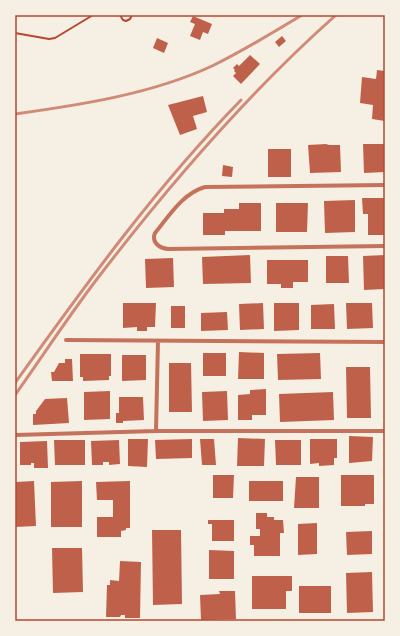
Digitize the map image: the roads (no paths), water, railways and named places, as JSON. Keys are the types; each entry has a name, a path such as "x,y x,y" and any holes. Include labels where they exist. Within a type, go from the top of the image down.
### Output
{"street":[{"path":"385,185 205,187 193,192 183,200 155,233 154,238 155,242 161,248 168,249 385,246"},
{"path":"66,340 385,342"},
{"path":"156,431 158,341"},
{"path":"15,435 156,431 385,431"}],"railway":[{"path":"15,114 65,107 115,97 189,76 224,60 302,15"},
{"path":"15,395 65,322 152,209 240,108 271,76 336,15"},
{"path":"15,383 68,309 123,237 180,167 241,100"}]}
